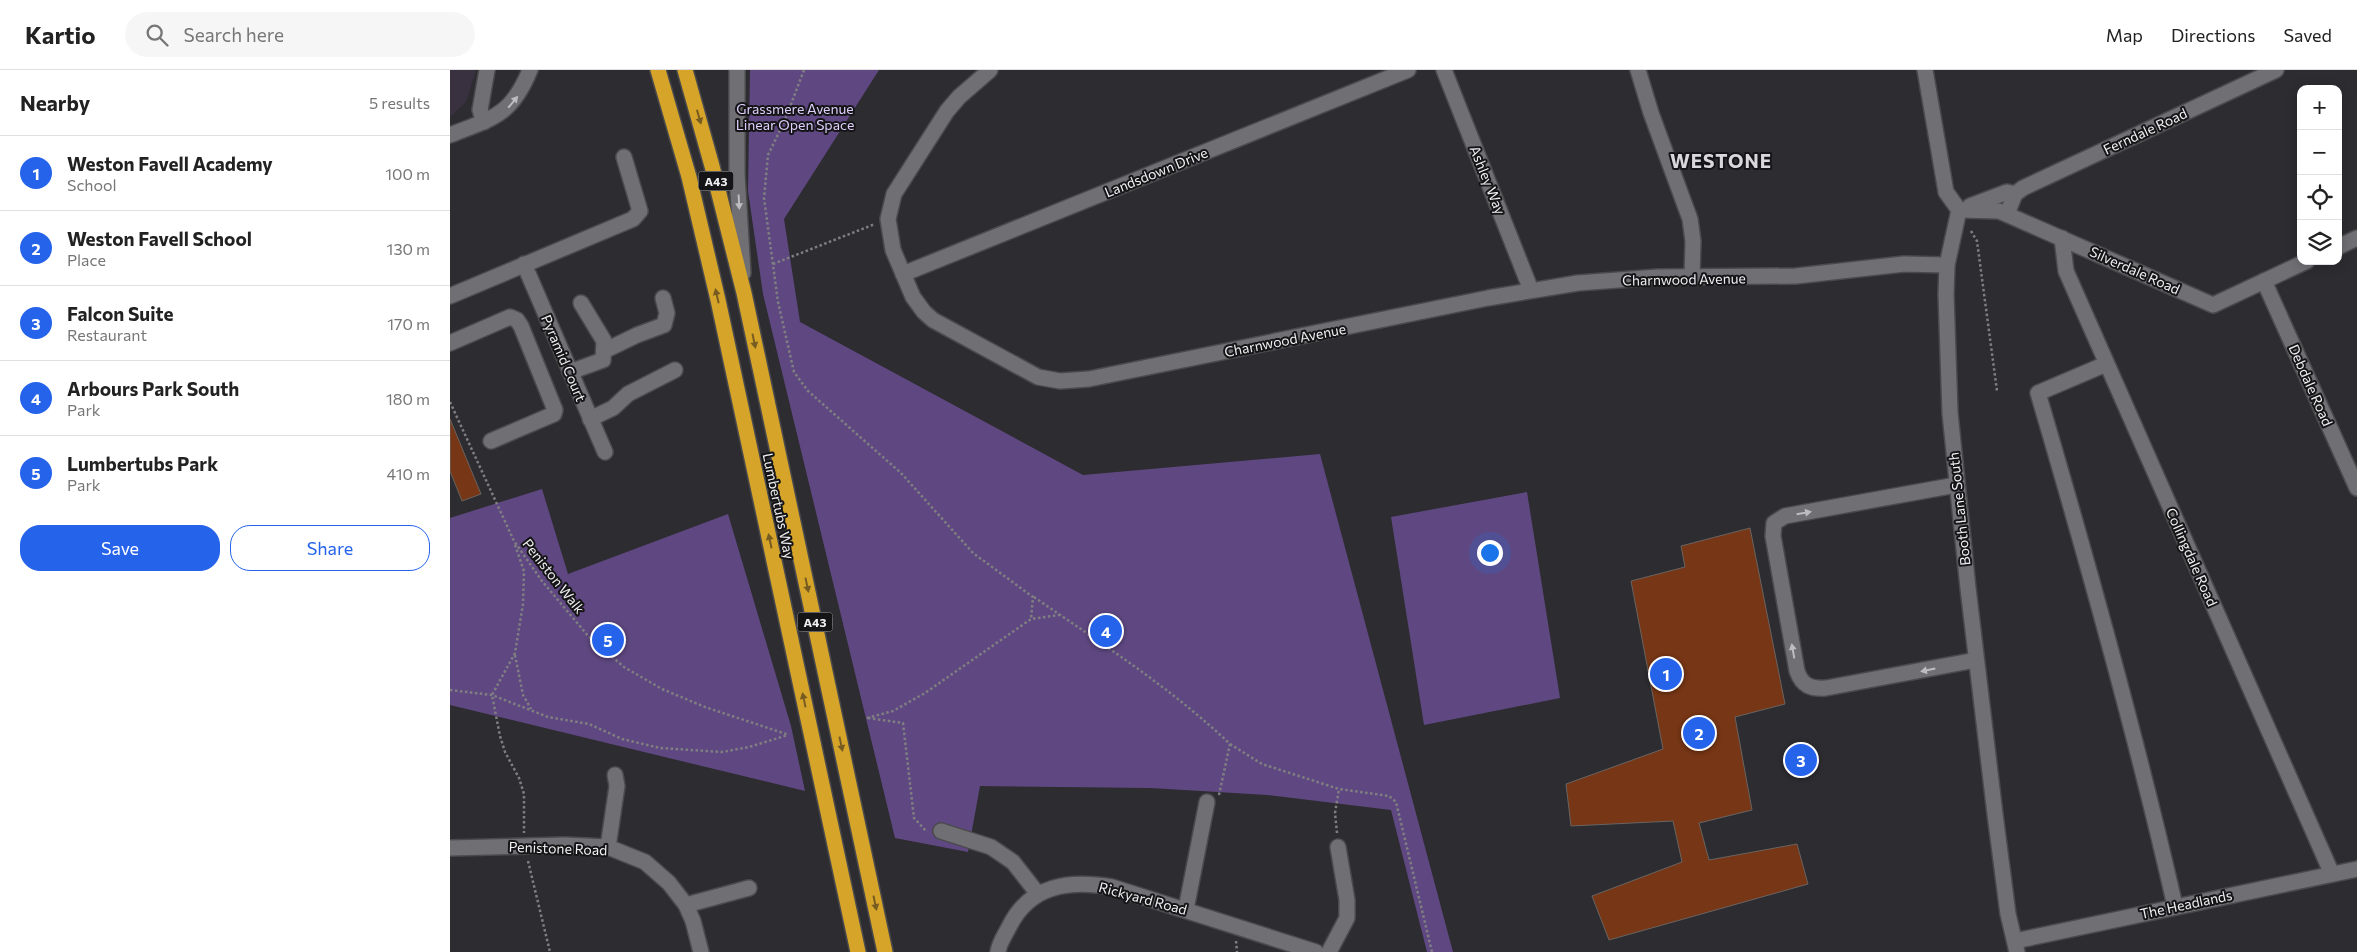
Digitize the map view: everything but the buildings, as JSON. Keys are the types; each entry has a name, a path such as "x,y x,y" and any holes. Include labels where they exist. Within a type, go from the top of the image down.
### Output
{"highway":[{"name":"Lumbertubs Way","path":"658,70 689,177 718,300 858,951"},
{"name":"Lumbertubs Way","path":"685,70 712,166 744,293 885,952"}],"street":[{"path":"478,70 485,77 480,110 484,122"},
{"path":"450,135 500,115 520,93 530,70"},
{"path":"737,70 737,174 744,293"},
{"name":"Charnwood Avenue","path":"990,70 959,97 947,111 894,194 888,220 891,244 917,304 933,320 1038,377 1060,381 1089,379 1531,290 1608,280 1796,276 1904,264 1947,265"},
{"name":"Landsdown Drive","path":"903,274 1408,70"},
{"name":"Ashley Way","path":"1444,70 1531,290"},
{"path":"1638,70 1651,113 1690,219 1693,241 1692,277"},
{"path":"1926,70 1946,192 1959,210"},
{"name":"Ferndale Road","path":"1959,210 2007,192 2015,194 2033,182 2276,70"},
{"path":"450,296 633,219 640,211 624,157"},
{"path":"2007,214 2015,194"},
{"name":"Silverdale Road","path":"1959,210 1992,210 2007,214 2213,305 2298,265"},
{"name":"Booth Lane South","path":"1959,210 1947,265 1946,330 1956,485 2008,914 2016,946"},
{"name":"Collingdale Road","path":"2062,238 2066,271 2332,874"},
{"path":"2342,245 2357,238"},
{"name":"Pyramid Court","path":"524,264 605,452"},
{"name":"Debdale Road","path":"2264,281 2357,488"},
{"path":"604,351 637,334 664,325 667,313 663,298"},
{"path":"570,372 603,360 604,341 581,303"},
{"path":"521,326 546,315"},
{"path":"450,343 510,318 517,320 521,326 555,410 554,414 491,441"},
{"path":"2106,364 2038,393 2081,538 2148,789 2175,906"},
{"path":"590,419 612,408 628,394 675,370"},
{"path":"1956,485 1785,516 1774,523 1773,536 1797,671 1802,682 1808,686 1826,688 1976,660"},
{"path":"608,847 617,786 615,775"},
{"path":"1186,909 1207,802"},
{"path":"941,831 991,847 1013,862 1038,894"},
{"name":"Penistone Road","path":"450,848 524,846 608,847 645,862 669,883 686,905 693,921 701,952"},
{"path":"1329,952 1347,918 1347,900 1338,847"},
{"name":"The Headlands","path":"2016,946 2175,906 2357,869"},
{"name":"Rickyard Road","path":"998,952 1014,915 1038,894 1060,885 1085,883 1112,887 1186,909 1316,952"},
{"path":"686,905 749,888"}],"path":[{"path":"804,70 785,120 768,155 764,198 778,302 794,372 808,391 901,473 973,553 1033,597 1129,661 1198,714 1230,744 1262,764 1339,788 1390,796 1396,802 1432,952"},
{"path":"772,264 888,220"},
{"path":"1971,231 1977,241 1997,390"},
{"name":"Peniston Walk","path":"450,402 514,541 542,581 589,637 624,666 662,689 706,707 789,735 722,752 669,749 622,739 589,724 548,717 532,710"},
{"path":"514,541 524,571 523,604 515,653 492,695 505,752 519,778 524,794 524,846 550,952"},
{"path":"1030,619 1033,597"},
{"path":"941,831 926,832 914,818 903,723 867,718 893,711 926,693 1030,619 1060,615"},
{"path":"515,653 523,695 532,710"},
{"path":"450,690 492,695 532,710"},
{"path":"1207,802 1218,800 1230,744"},
{"path":"1338,847 1335,813 1339,788"}],"shaded area":[{"path":"450,70 476,70 466,102 450,117"}],"green space":[{"name":"Grassmere Avenue Linear Open Space","path":"750,70 879,70 784,219 800,322 1083,475 1320,454 1453,952 1427,952 1391,810 1267,795 1151,788 980,786 968,852 895,838 763,294 748,191"},
{"path":"542,489 568,574 728,514 791,726 805,791 450,705 450,518"},
{"path":"1527,492 1560,698 1424,725 1391,517"}],"place":[{"name":"Arbours Park South","path":"1106,631"},
{"name":"Lumbertubs Park","path":"608,640"},
{"name":"Weston Favell Academy","path":"1666,674"},
{"name":"Weston Favell School","path":"1699,733"},
{"name":"Falcon Suite","path":"1801,760"}],"district":[{"name":"WESTONE","path":"1721,160"}]}
